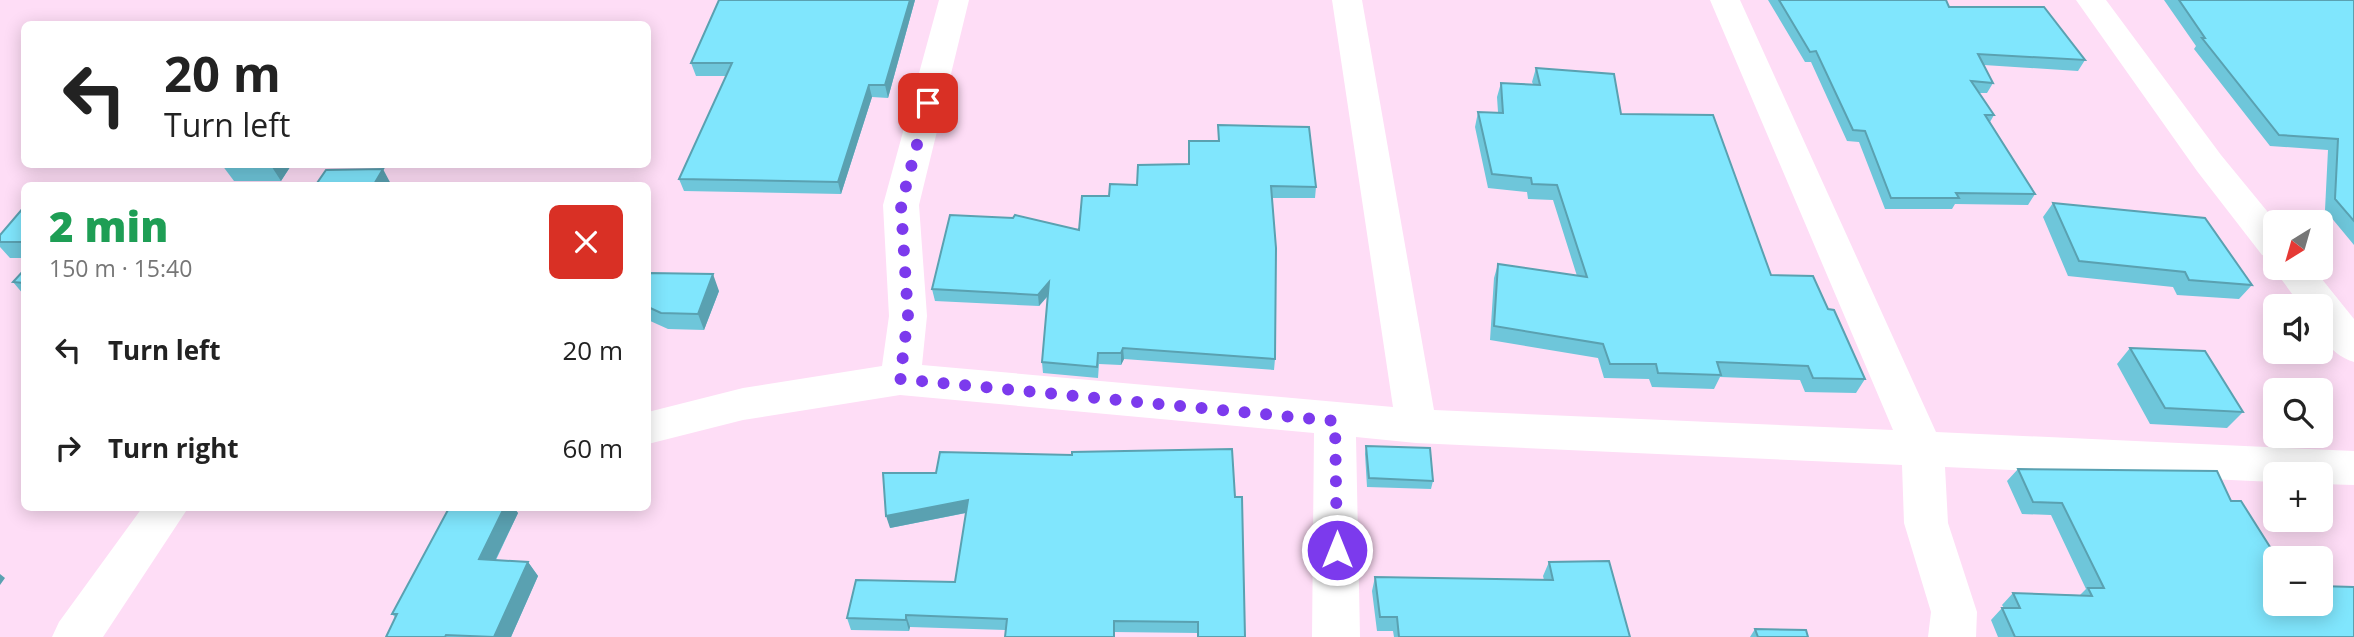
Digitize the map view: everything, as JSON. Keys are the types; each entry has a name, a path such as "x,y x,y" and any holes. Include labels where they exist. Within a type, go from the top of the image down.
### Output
{"street":[{"path":"900,379 908,316 901,205 954,0"},
{"path":"1347,0 1416,426"},
{"path":"1725,0 1923,451 1926,523 1954,612 1952,637"},
{"path":"2091,0 2263,231"},
{"path":"2302,280 2354,346"},
{"path":"651,427 743,404 900,379 1335,421 1416,426 1923,451 2354,468"},
{"path":"1335,421 1336,637"},
{"path":"76,637 164,511"}],"building":[{"path":"719,0 910,0 885,85 869,85 838,182 679,179 732,63 691,63"},
{"path":"1779,0 1946,0 1949,7 2044,7 2085,60 1978,54 1993,83 1971,81 1994,115 1985,115 2035,194 1956,193 1959,198 1891,198 1865,131 1853,130 1816,51 1810,52"},
{"path":"2179,0 2354,0 2354,221 2335,199 2338,139 2279,135 2202,38 2205,38"},
{"path":"1536,68 1614,74 1621,114 1713,115 1771,275 1813,276 1828,309 1834,310 1865,379 1813,378 1808,366 1717,362 1721,375 1658,373 1656,364 1610,364 1603,344 1494,326 1498,264 1587,277 1557,185 1532,184 1531,178 1492,174 1478,112 1503,113 1501,83 1540,85"},
{"path":"1218,125 1309,127 1316,187 1271,186 1276,248 1275,359 1123,348 1121,353 1098,353 1097,367 1042,362 1049,282 1038,295 932,289 950,215 1013,218 1015,215 1079,230 1082,196 1109,196 1110,184 1137,185 1138,165 1189,164 1189,141 1219,141"},
{"path":"383,169 375,182 318,182 326,170"},
{"path":"2053,203 2205,218 2252,285 2189,280 2185,272 2079,261"},
{"path":"21,210 21,242 0,242 0,235"},
{"path":"21,273 21,283 13,282"},
{"path":"651,273 713,274 698,314 661,313 651,308"},
{"path":"2130,348 2205,351 2243,412 2165,408"},
{"path":"1366,446 1430,448 1433,481 1369,478"},
{"path":"1232,449 1235,497 1242,497 1245,637 1198,637 1198,622 1114,621 1114,637 1005,637 1007,619 906,615 906,620 847,618 856,580 955,582 968,500 886,516 883,473 936,473 940,452 1072,455 1072,452"},
{"path":"2018,469 2217,471 2231,501 2241,501 2269,546 2263,546 2263,616 2333,616 2333,586 2354,587 2354,637 2015,637 2002,608 2020,608 2013,593 2092,596 2088,588 2104,588 2062,503 2033,502"},
{"path":"447,511 503,511 479,559 528,562 494,637 386,637 397,614 392,614"},
{"path":"1609,561 1630,637 1399,637 1397,617 1380,617 1375,577 1553,580 1549,562"},
{"path":"1755,629 1806,630 1808,637 1758,637"}],"route":[{"path":"928,103 901,205 908,316 900,379 1335,421 1337,550"}]}
